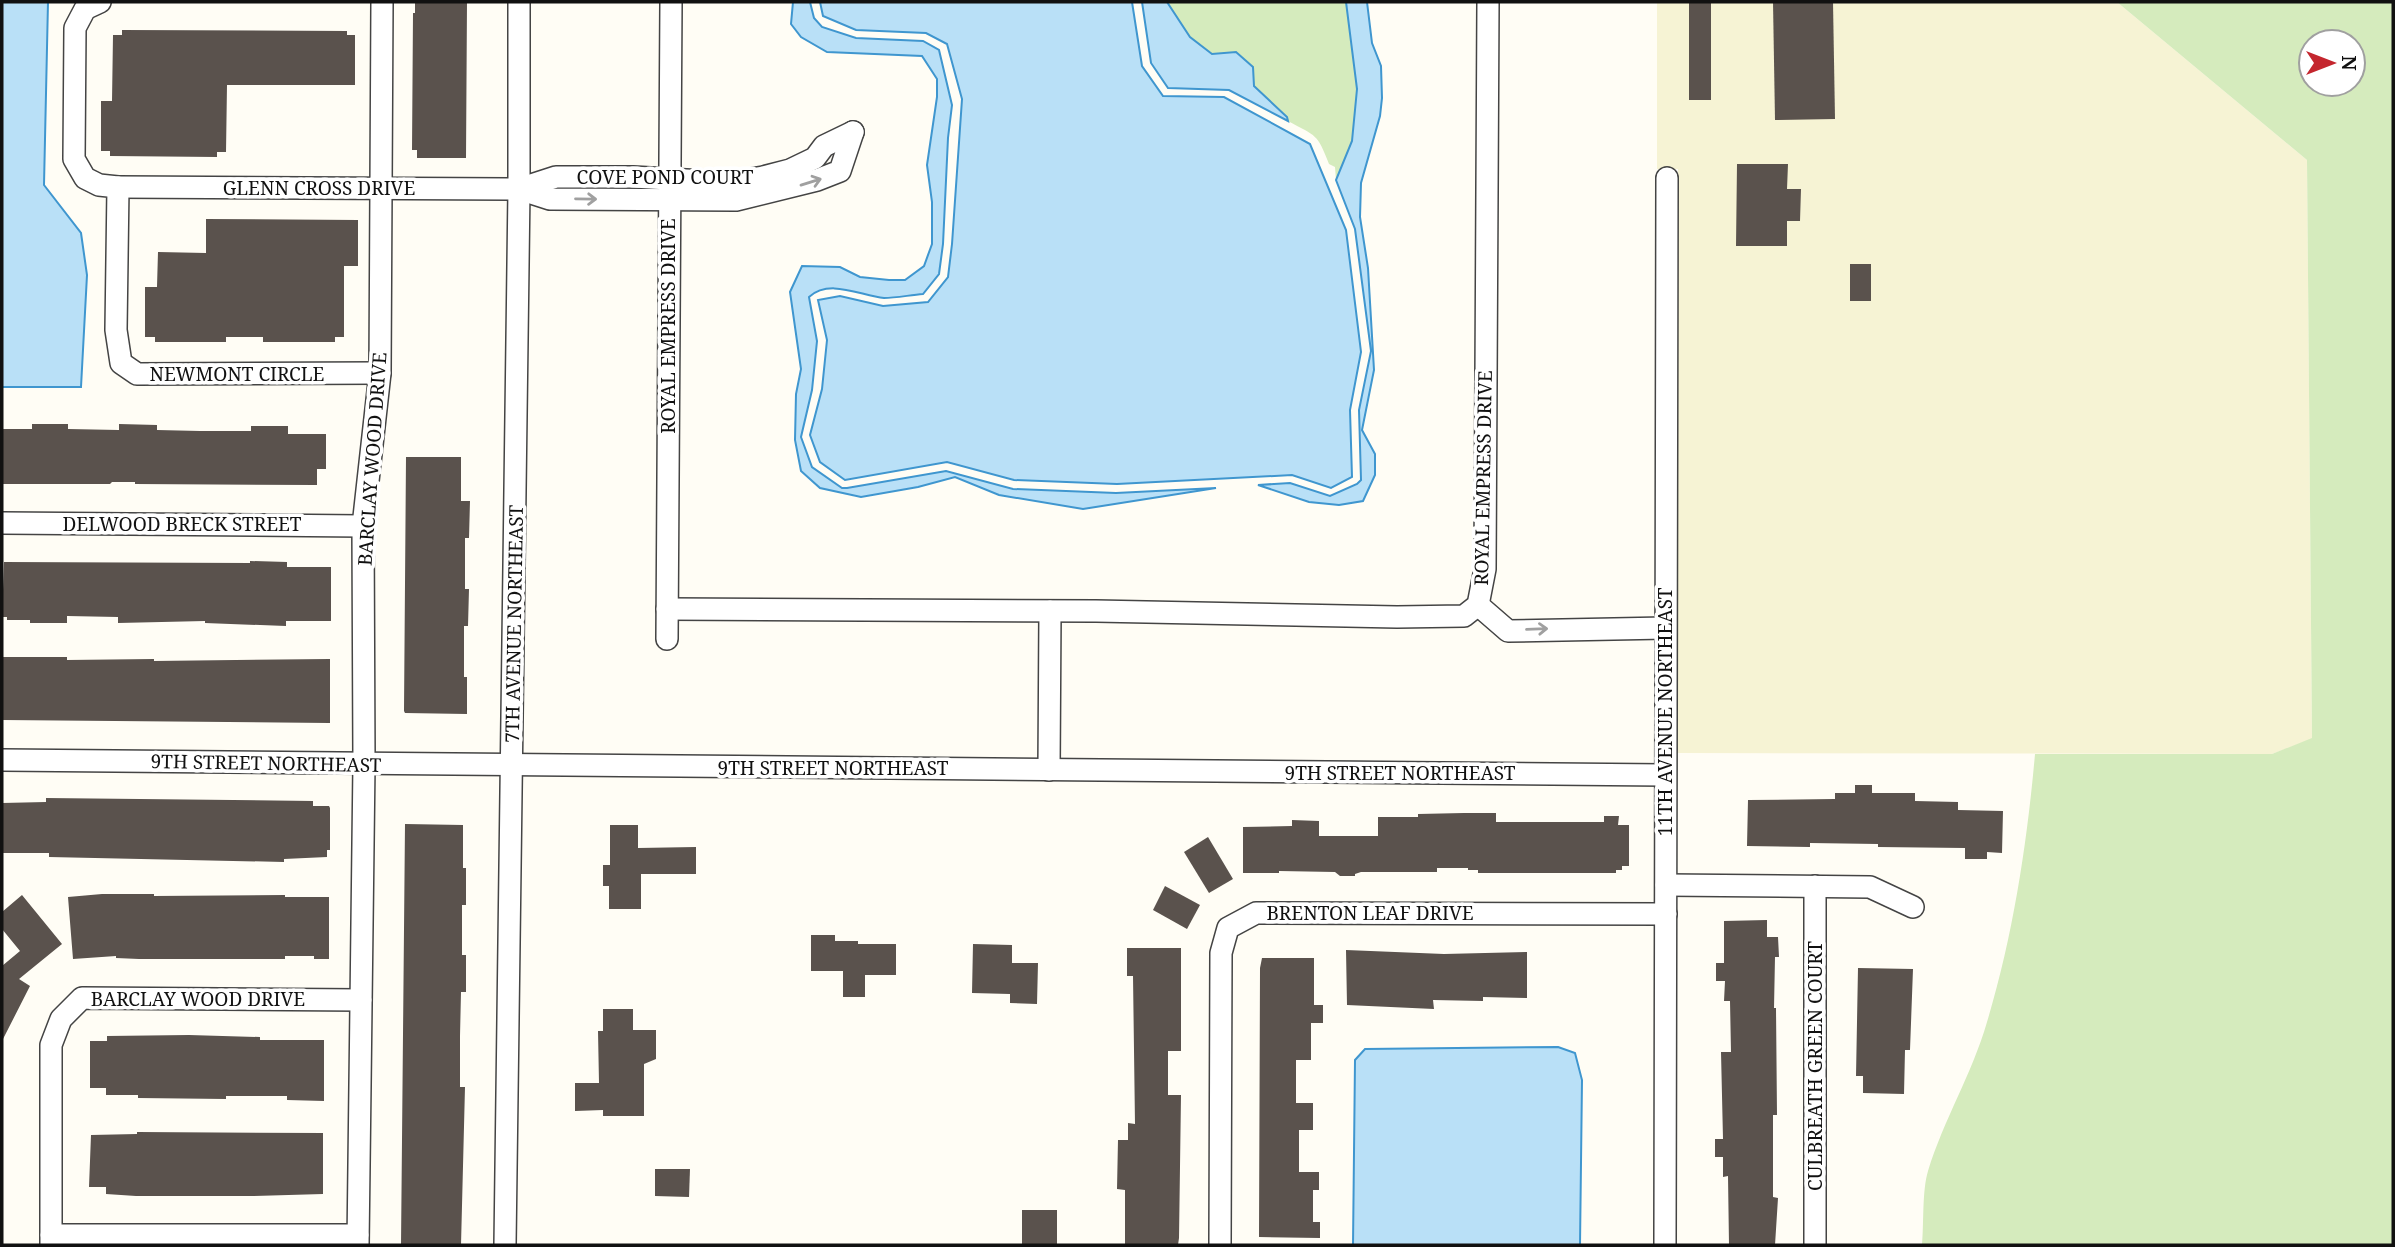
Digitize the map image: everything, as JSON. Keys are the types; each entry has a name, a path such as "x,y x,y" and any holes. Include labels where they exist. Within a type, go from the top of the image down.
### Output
{"street":[{"path":"100,2 85,9 75,28 74,159 85,178 99,185 118,187"},
{"name":"BARCLAY WOOD DRIVE","path":"358,1240 364,764 363,526 380,373 382,2"},
{"name":"7TH AVENUE NORTHEAST","path":"505,1245 519,189 519,2"},
{"name":"ROYAL EMPRESS DRIVE","path":"667,639 671,2"},
{"name":"ROYAL EMPRESS DRIVE","path":"667,609 1464,616 1478,605 1485,569 1488,2"},
{"name":"COVE POND COURT","path":"853,132 840,171 817,180 736,200 550,199 519,189 556,177 738,181 763,177 790,170 815,158 824,146 853,132"},
{"name":"11TH AVENUE NORTHEAST","path":"1665,1245 1667,178"},
{"name":"GLENN CROSS DRIVE","path":"118,187 519,189"},
{"name":"NEWMONT CIRCLE","path":"118,187 116,330 121,362 136,374 380,373"},
{"name":"DELWOOD BRECK STREET","path":"2,523 363,526"},
{"path":"1478,605 1508,631 1665,628"},
{"path":"1049,770 1050,611"},
{"name":"9TH STREET NORTHEAST","path":"2,760 1665,775"},
{"path":"1665,885 1870,887 1913,907"},
{"name":"CULBREATH GREEN COURT","path":"1815,886 1815,1245"},
{"name":"BRENTON LEAF DRIVE","path":"1220,1245 1221,953 1228,928 1256,913 1666,914"},
{"name":"BARCLAY WOOD DRIVE","path":"51,1240 51,1045 61,1018 82,998 361,1000"},
{"path":"51,1240 358,1240"}],"shaded area":[{"path":"1657,2 2117,2 2307,160 2312,739 2272,754 1676,753 1678,169 1657,169"}],"green space":[{"path":"1167,2 1346,2 1357,89 1352,141 1336,180 1335,167 1329,164 1315,137 1288,121 1287,117 1253,86 1236,52 1212,54 1190,37"},
{"path":"2117,2 2393,2 2393,1245 1922,1245 1928,1171 1981,1041 2012,923 2028,822 2035,754 2272,754 2312,738 2307,160"}],"water":[{"path":"2,2 48,2 44,185 81,233 87,275 81,387 2,387"},
{"path":"793,2 810,2 814,18 822,27 856,38 923,41 939,50 952,105 939,274 923,294 884,298 836,288 817,292 809,297 817,341 812,390 801,437 812,467 842,488 946,471 1013,489 1116,493 1216,488 1083,509 999,495 955,477 861,497 820,488 801,471 795,440 796,394 801,369 790,292 802,266 840,267 860,277 905,280 924,266 932,244 932,202 927,165 937,79 922,56 827,52 801,37 791,24"},
{"path":"820,2 1132,2 1142,66 1163,96 1224,97 1310,144 1346,230 1361,352 1350,410 1352,477 1331,488 1292,475 1117,484 1014,480 947,462 845,480 820,462 810,435 822,389 827,340 818,300 840,296 883,306 928,302 948,277 962,99 947,44 926,33 856,30 823,16"},
{"path":"1142,2 1167,2 1190,37 1212,54 1236,52 1253,67 1254,86 1288,121 1229,90 1168,88 1151,63"},
{"path":"1346,2 1367,2 1372,43 1381,66 1382,98 1380,116 1361,183 1360,217 1368,268 1374,370 1362,430 1375,454 1375,475 1363,501 1339,505 1309,502 1258,485 1290,483 1330,496 1361,480 1359,410 1371,351 1355,229 1336,180 1352,141 1357,89"},
{"path":"1558,1047 1575,1053 1582,1080 1580,1245 1353,1245 1355,1060 1365,1049"}],"building":[{"path":"415,2 467,2 466,158 417,158 417,150 412,150"},
{"path":"1689,2 1711,2 1711,100 1689,100"},
{"path":"1773,2 1833,2 1835,119 1775,120"},
{"path":"122,30 347,31 347,35 355,35 355,85 227,85 226,152 217,152 217,157 110,156 110,151 101,151 101,101 112,101 113,35 122,35"},
{"path":"1737,164 1788,164 1787,189 1801,189 1800,221 1787,221 1787,246 1736,246"},
{"path":"206,219 358,220 358,266 344,266 344,337 335,337 335,342 263,342 263,337 226,337 226,342 155,342 155,337 145,337 145,287 157,287 158,252 206,253"},
{"path":"1850,264 1871,264 1871,301 1850,301"},
{"path":"32,424 68,424 68,429 119,430 119,424 157,425 157,430 200,431 251,431 251,426 288,426 288,434 326,434 326,469 317,469 317,485 135,482 3,484 2,429 32,429"},
{"path":"406,457 461,457 461,501 470,501 469,538 465,538 465,589 469,589 468,626 464,626 467,714 404,711"},
{"path":"4,562 287,562 287,567 331,567 331,621 286,621 286,626 205,621 118,623 118,617 67,616 67,623 30,623 30,620 7,620 7,617 2,617"},
{"path":"2,657 154,661 330,659 330,723 2,720"},
{"path":"1855,785 1872,785 1872,793 1915,793 1915,801 1958,802 1958,810 2003,811 2002,853 1987,852 1987,859 1965,859 1965,848 1810,843 1810,847 1747,846 1748,800 1835,799 1835,793 1855,793"},
{"path":"46,798 313,801 313,806 330,808 330,850 327,850 327,857 284,859 284,862 49,857 49,853 2,853 2,803 46,802"},
{"path":"1496,813 1496,822 1604,822 1604,816 1619,816 1618,825 1629,825 1629,866 1622,866 1622,870 1616,870 1616,873 1478,873 1478,870 1468,868 1437,868 1437,872 1361,872 1355,876 1340,876 1335,872 1243,873 1243,827 1292,826 1292,820 1319,821 1319,836 1378,836 1378,817"},
{"path":"405,824 463,825 466,905 462,905 462,955 466,955 466,992 461,992 460,1036 460,1087 465,1087 461,1245 401,1245"},
{"path":"610,825 638,825 638,848 696,847 696,874 641,874 641,909 609,909 609,886 603,886 603,865 610,865"},
{"path":"1208,837 1233,879 1209,893 1184,852"},
{"path":"1165,886 1200,905 1187,929 1153,910"},
{"path":"102,894 329,897 329,959 314,959 314,956 285,956 285,959 139,959 116,956 73,959 68,897"},
{"path":"22,895 62,944 19,979 30,986 2,1041 2,966 20,951 2,929 2,912"},
{"path":"1767,920 1767,937 1778,937 1779,957 1775,957 1774,1008 1777,1115 1773,1115 1773,1197 1778,1198 1775,1245 1729,1245 1728,1176 1723,1177 1723,1157 1715,1157 1715,1139 1723,1139 1721,1052 1731,1052 1730,1001 1724,1001 1725,981 1716,981 1716,963 1724,963 1724,921"},
{"path":"811,935 835,935 835,941 858,941 858,944 896,944 896,975 865,975 865,997 843,997 843,971 811,971"},
{"path":"973,944 1012,945 1012,963 1038,963 1037,1004 1010,1003 1010,994 972,993"},
{"path":"1127,948 1181,948 1181,1051 1168,1051 1168,1095 1181,1095 1178,1245 1125,1245 1125,1190 1117,1189 1118,1140 1128,1140 1128,1123 1135,1124 1133,976 1127,976"},
{"path":"1346,950 1444,954 1527,952 1527,998 1433,1000 1434,1009 1347,1005"},
{"path":"1262,958 1314,958 1314,1005 1323,1005 1323,1023 1311,1023 1311,1060 1296,1060 1296,1103 1313,1103 1313,1130 1299,1130 1299,1172 1319,1172 1319,1190 1313,1190 1313,1222 1320,1222 1320,1238 1259,1237"},
{"path":"1858,968 1913,969 1910,1050 1905,1050 1904,1094 1863,1093 1863,1076 1856,1076"},
{"path":"603,1009 633,1009 633,1030 656,1030 656,1059 644,1064 644,1116 603,1116 603,1110 575,1111 575,1083 599,1083 598,1031 603,1031"},
{"path":"107,1036 260,1037 260,1040 324,1040 324,1101 287,1100 287,1096 226,1096 226,1099 138,1098 138,1095 106,1095 106,1088 90,1088 90,1041 107,1041"},
{"path":"137,1132 323,1133 323,1194 136,1196 106,1194 106,1187 89,1187 91,1135"},
{"path":"655,1169 690,1169 689,1197 655,1196"},
{"path":"1022,1210 1057,1210 1057,1245 1022,1245"}]}
